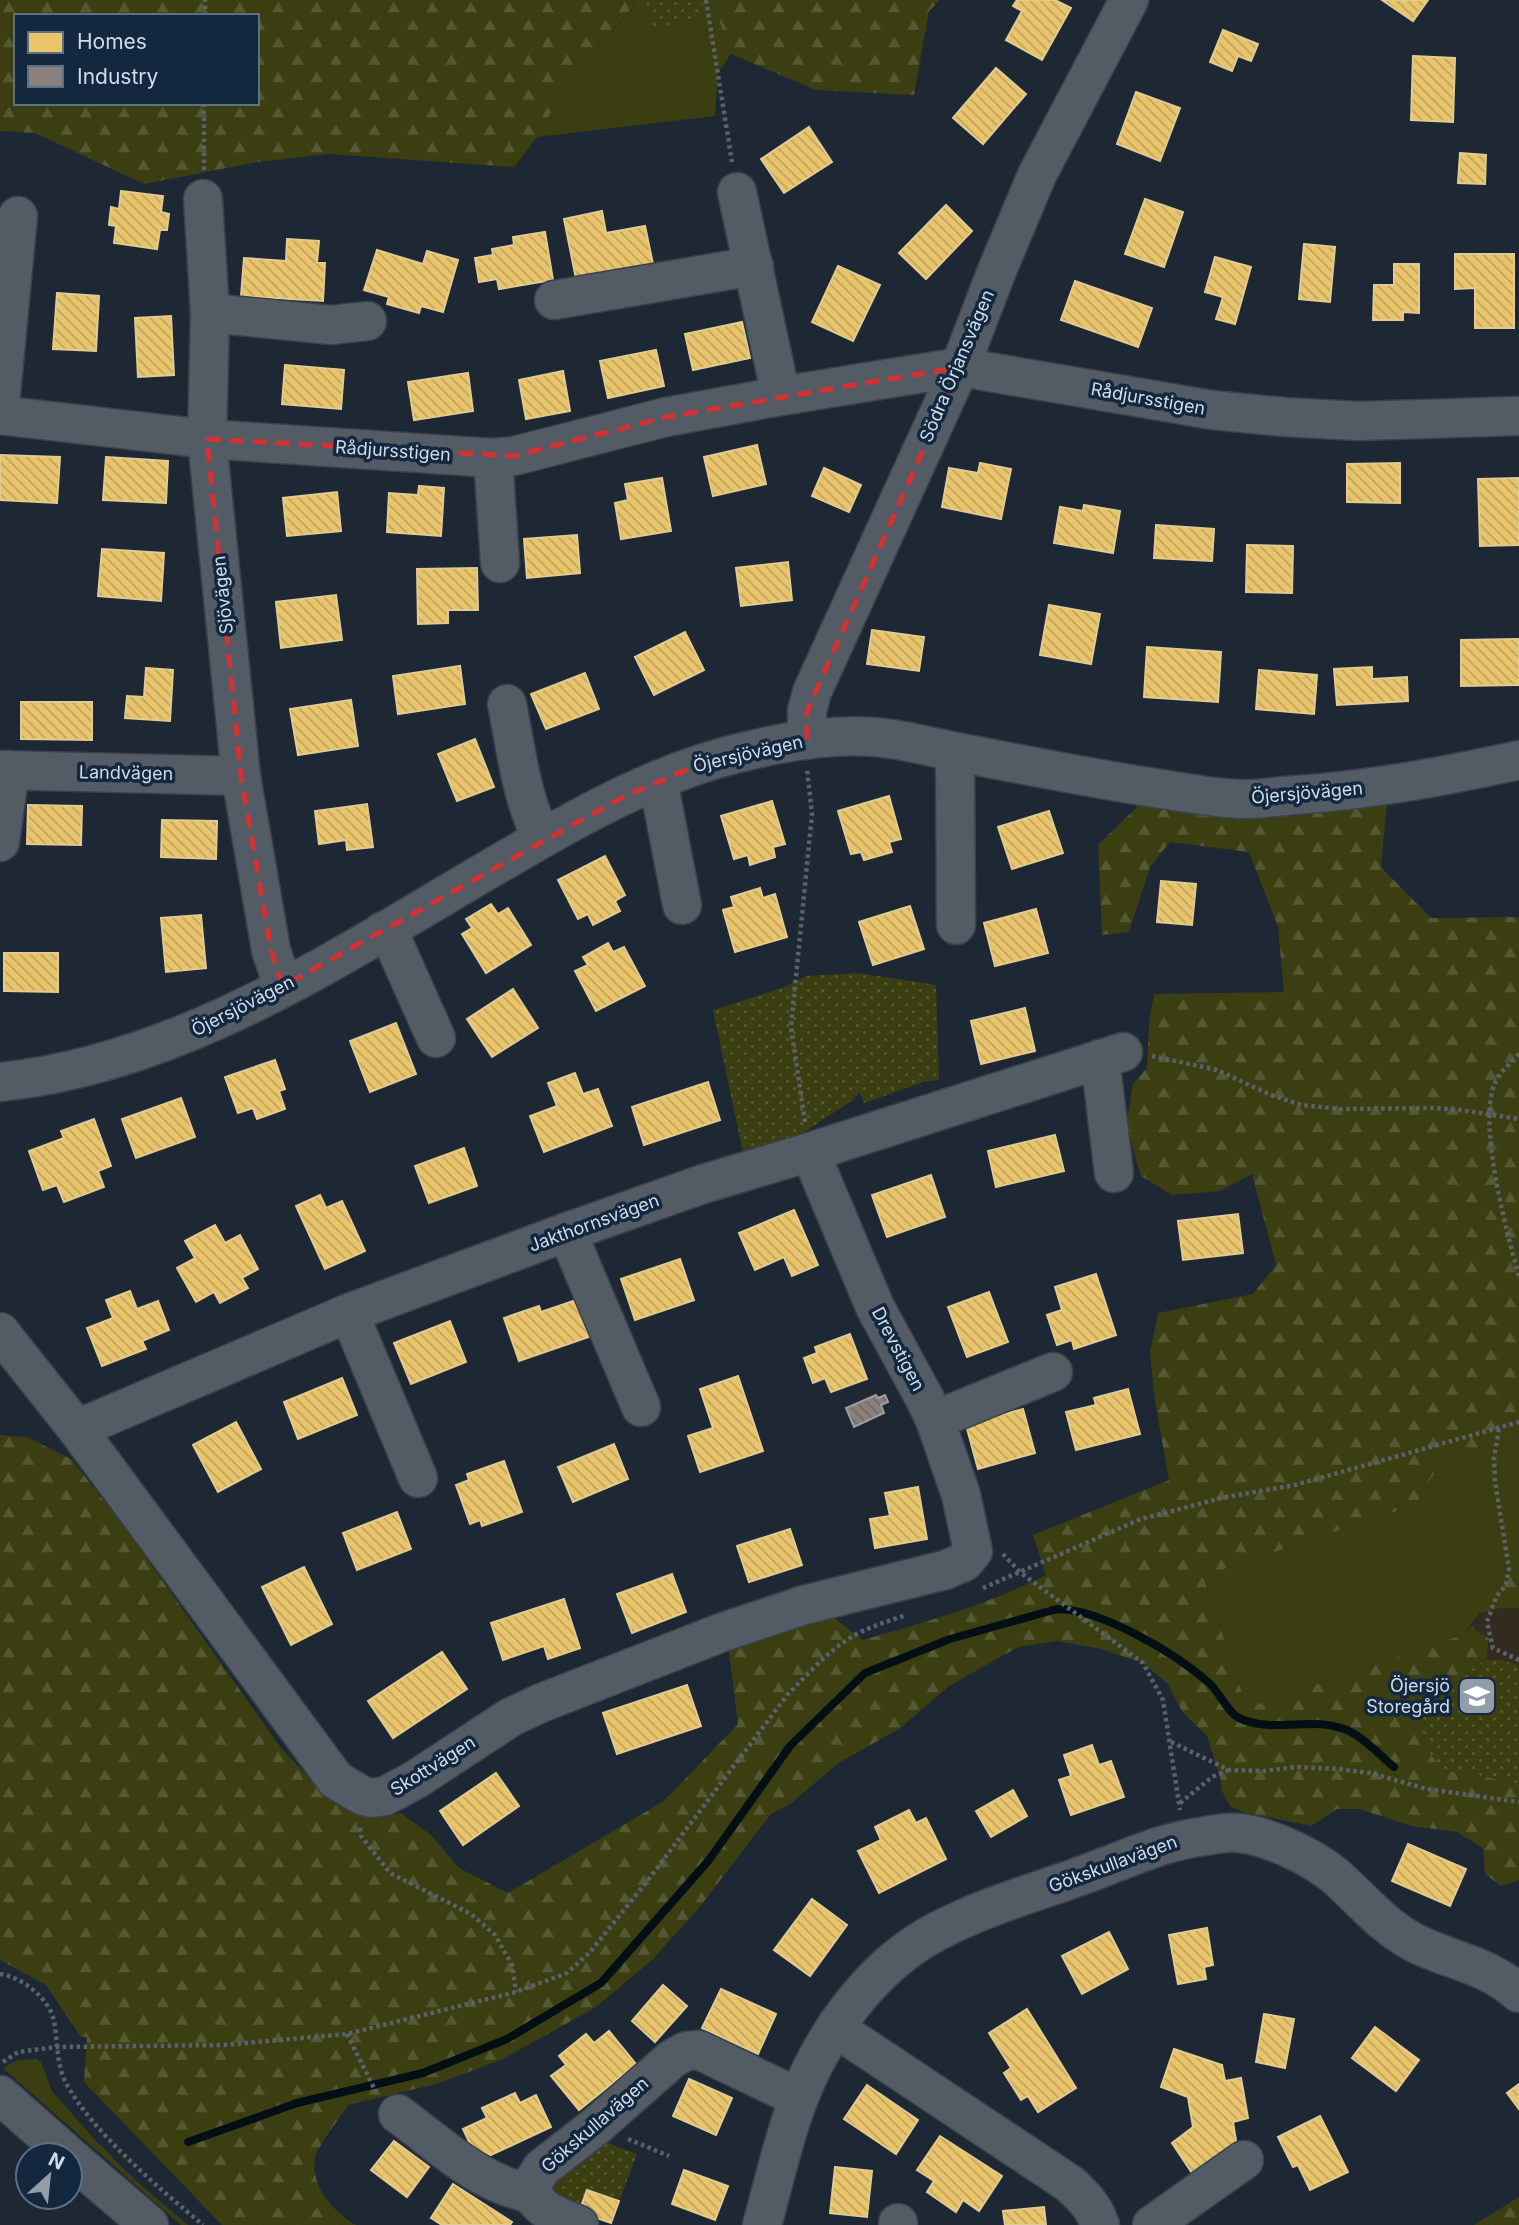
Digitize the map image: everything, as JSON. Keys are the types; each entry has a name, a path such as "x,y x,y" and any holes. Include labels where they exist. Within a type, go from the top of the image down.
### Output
{"street":[{"name":"Södra Örjansvägen","path":"807,740 807,710 812,692 960,367 1037,175 1129,0"},
{"path":"737,192 781,396"},
{"name":"Sjövägen","path":"203,199 209,313 207,439 242,776 271,950 283,986"},
{"path":"0,404 18,216"},
{"path":"554,300 754,266"},
{"path":"209,313 331,325 367,321"},
{"name":"Rådjursstigen","path":"0,415 207,439 493,458 514,456 666,417 960,367 1212,410 1284,417 1358,421 1519,416"},
{"path":"493,458 500,563"},
{"path":"508,704 524,790 534,825 542,838"},
{"name":"Öjersjövägen","path":"0,1082 91,1066 149,1049 204,1027 383,931 542,838 658,780 724,757 807,740 849,736 875,737 897,739 1121,784 1241,799 1320,793 1432,779 1519,760"},
{"path":"955,752 956,925"},
{"name":"Landvägen","path":"0,842 5,770 242,776"},
{"path":"658,780 682,905"},
{"path":"383,931 391,937 436,1038"},
{"path":"1112,1055 1114,1173"},
{"name":"Jakthornsvägen","path":"77,1429 349,1312 566,1231 703,1184 1112,1055"},
{"name":"Drevstigen","path":"810,1152 875,1307 925,1399 961,1495 985,1548"},
{"path":"566,1231 641,1408"},
{"path":"349,1312 418,1478"},
{"path":"0,1332 77,1429 336,1780 363,1797"},
{"path":"934,1420 1053,1372"},
{"name":"Skottvägen","path":"363,1797 385,1796 415,1780 511,1717 541,1703 723,1632 804,1605 945,1570 964,1562 985,1548"},
{"name":"Gökskullavägen","path":"762,2225 799,2098 835,2028 876,1976 900,1954 965,1917 1088,1874 1154,1847 1185,1838 1238,1832 1280,1845 1310,1859 1334,1875 1375,1916 1415,1943 1485,1970 1508,1983 1519,1993"},
{"path":"835,2028 1070,2184 1087,2199 1100,2225"},
{"name":"Gökskullavägen","path":"579,2225 551,2213 537,2203 529,2188 542,2168 596,2126 672,2059 686,2052 699,2050 799,2098"},
{"path":"1,2078 56,2141"},
{"path":"388,2105 482,2176 511,2190 531,2193"},
{"path":"1152,2225 1244,2160"},
{"path":"84,2169 149,2225"}],"path":[{"path":"706,0 737,192"},
{"path":"203,199 204,105"},
{"path":"807,740 811,814 792,1027 810,1152"},
{"path":"1519,1054 1495,1083 1489,1116 1495,1182 1519,1276"},
{"path":"1112,1055 1170,1059 1217,1070 1271,1095 1301,1105 1340,1109 1433,1108 1519,1119"},
{"path":"982,1588 1141,1519 1185,1506 1295,1485 1519,1422"},
{"path":"1499,1429 1494,1457 1495,1481 1509,1569 1506,1586 1496,1597 1487,1622 1493,1648 1519,1660"},
{"path":"985,1548 1143,1663 1163,1700 1179,1804 1212,1777 1229,1770 1264,1771 1296,1767 1370,1773 1427,1789 1519,1802"},
{"path":"1,2078 18,2052 56,2047 223,2045 347,2034 516,1992 567,1973 590,1952 645,1884 788,1694 849,1639 876,1625 909,1614"},
{"path":"1171,1742 1229,1770"},
{"path":"363,1797 358,1820 361,1836 390,1873 471,1914 495,1935 512,1965 516,1992"},
{"path":"0,1975 22,1982 46,2005 53,2018 56,2047 65,2081 80,2104 115,2144 203,2225"},
{"path":"347,2034 388,2105"},
{"path":"596,2126 669,2156"}],"highlighted area":[{"path":"960,367 807,711 807,740 702,763 623,797 283,986 271,950 241,776 207,439 514,456 666,417"}],"shaded area":[{"path":"1502,1608 1519,1608 1519,1784 1473,1625 1480,1613"}],"green space":[{"path":"0,0 637,0 573,74 537,137 514,167 329,154 257,162 144,184 35,133 0,131"},
{"path":"637,0 712,0 731,54 718,73 715,116 537,137 573,74 632,9"},
{"path":"646,0 702,0 706,14 654,30"},
{"path":"712,0 940,0 929,11 914,95 816,90 731,54"},
{"path":"1387,802 1381,867 1431,918 1519,917 1519,1436 1449,1456 1424,1487 1418,1504 1203,1576 1247,1708 1462,1635 1473,1625 1477,1632 1489,1638 1486,1660 1444,1686 1426,1707 1445,1771 1519,1784 1519,1880 1501,1886 1485,1874 1483,1848 1457,1832 1412,1826 1359,1809 1337,1809 1311,1826 1243,1812 1230,1806 1222,1791 1207,1736 1183,1713 1167,1683 1143,1663 1102,1649 1057,1641 1018,1647 949,1686 899,1729 840,1762 790,1804 771,1814 698,1909 652,1960 596,2007 501,2060 436,2084 348,2105 320,2147 314,2168 325,2197 339,2213 356,2225 222,2225 84,2082 87,2037 81,2037 46,1985 0,1960 0,1435 27,1437 71,1459 120,1521 281,1748 324,1792 343,1806 364,1815 401,1813 432,1836 459,1868 508,1893 664,1801 738,1724 728,1644 830,1615 863,1640 979,1604 1046,1575 1033,1535 1169,1480 1155,1402 1150,1353 1158,1313 1253,1294 1276,1265 1252,1174 1220,1191 1172,1195 1141,1176 1127,1121 1133,1084 1147,1068 1149,1024 1154,994 1284,992 1278,927 1249,852 1170,842 1150,867 1129,932 1102,935 1098,845 1138,806 1267,813"},
{"path":"857,973 936,985 939,1080 926,1081 864,1103 859,1092 853,1100 798,1136 743,1153 713,1010 785,987 806,976"},
{"path":"1519,1436 1519,1545 1502,1575 1502,1608 1480,1613 1463,1635 1247,1708 1203,1576 1418,1504 1424,1487 1449,1456"},
{"path":"1519,1545 1519,1608 1502,1608 1502,1575"},
{"name":"Öjersjö Storegård","path":"1486,1660 1502,1660 1519,1666 1519,1784 1445,1771 1429,1753 1419,1733 1430,1705 1443,1688"},
{"path":"37,2059 41,2062 52,2091 96,2141 135,2180 188,2225 181,2225 3,2068 17,2060"},
{"path":"597,2139 637,2154 611,2223 579,2212 552,2193 553,2182"},
{"path":"1519,2197 1519,2225 1474,2225"}],"building: Homes":[{"path":"1017,0 1055,0 1071,8 1042,60 1006,40 1022,11 1013,6"},
{"path":"1382,0 1428,0 1413,21"},
{"path":"1223,30 1258,44 1251,61 1238,56 1232,71 1210,62"},
{"path":"1413,56 1455,58 1453,122 1411,120"},
{"path":"996,68 1026,94 983,144 953,118"},
{"path":"1136,92 1180,108 1160,161 1117,144"},
{"path":"809,127 832,162 784,193 761,159"},
{"path":"1460,153 1486,155 1485,184 1458,183"},
{"path":"121,191 163,196 161,212 169,214 167,230 160,230 157,249 114,243 116,226 109,225 111,207 119,209"},
{"path":"1145,199 1183,212 1164,267 1125,254"},
{"path":"946,205 972,231 926,279 899,253"},
{"path":"602,211 606,233 645,226 653,264 576,279 564,219"},
{"path":"545,232 553,280 499,289 497,279 479,282 475,258 493,255 492,249 514,245 513,237"},
{"path":"287,239 319,241 317,263 325,263 323,301 241,296 244,258 286,261"},
{"path":"1304,244 1335,247 1330,302 1299,299"},
{"path":"377,250 423,264 427,251 458,260 443,312 421,306 419,313 387,304 389,297 364,290"},
{"path":"1455,254 1514,254 1514,328 1475,328 1475,288 1455,289"},
{"path":"1215,257 1251,267 1235,324 1216,319 1223,297 1205,292"},
{"path":"1394,264 1419,264 1419,313 1403,312 1403,320 1373,320 1374,285 1394,285"},
{"path":"838,266 880,285 853,341 812,322"},
{"path":"1075,281 1152,308 1138,347 1061,320"},
{"path":"57,293 99,296 96,351 53,349"},
{"path":"171,316 174,375 138,377 135,318"},
{"path":"742,322 750,358 693,370 685,334"},
{"path":"656,350 664,386 608,398 600,361"},
{"path":"285,365 344,370 341,409 282,404"},
{"path":"563,371 570,411 526,419 519,380"},
{"path":"468,373 473,411 414,420 408,382"},
{"path":"757,445 766,484 713,496 704,457"},
{"path":"0,455 60,457 57,503 0,500"},
{"path":"106,457 168,461 166,503 103,500"},
{"path":"980,463 1011,469 1001,519 942,507 949,468 978,473"},
{"path":"1400,463 1400,503 1347,502 1347,464"},
{"path":"824,468 861,485 849,512 812,496"},
{"path":"662,478 671,531 621,539 615,503 628,500 625,484"},
{"path":"1519,478 1519,545 1480,546 1478,479"},
{"path":"419,486 444,488 441,536 387,532 389,493 418,495"},
{"path":"337,492 341,531 287,536 283,498"},
{"path":"1084,505 1120,511 1113,553 1054,543 1060,507 1083,511"},
{"path":"1156,525 1214,529 1212,561 1154,558"},
{"path":"577,535 580,573 527,578 524,539"},
{"path":"1247,545 1293,546 1292,593 1246,592"},
{"path":"102,549 164,553 161,601 98,596"},
{"path":"788,562 792,600 741,606 736,568"},
{"path":"477,568 478,610 448,610 448,623 418,624 417,569"},
{"path":"336,595 342,640 281,648 276,602"},
{"path":"1049,605 1100,614 1091,664 1040,655"},
{"path":"872,630 924,637 919,671 867,664"},
{"path":"685,632 704,670 654,695 635,657"},
{"path":"1519,639 1519,685 1461,686 1461,640"},
{"path":"1147,647 1221,652 1218,702 1144,697"},
{"path":"460,666 465,704 398,714 393,676"},
{"path":"1372,667 1372,679 1407,677 1408,701 1337,705 1334,669"},
{"path":"146,668 173,670 170,721 125,718 127,696 144,697"},
{"path":"1259,670 1317,675 1314,714 1256,709"},
{"path":"585,673 599,709 546,729 531,694"},
{"path":"351,700 358,746 298,755 290,709"},
{"path":"21,702 92,702 92,740 21,739"},
{"path":"475,739 494,787 457,801 438,754"},
{"path":"889,796 901,839 889,842 892,852 864,860 861,852 851,854 838,811"},
{"path":"772,801 785,844 773,847 775,857 750,865 748,855 734,859 721,816"},
{"path":"367,804 373,847 347,850 346,840 319,844 315,811"},
{"path":"28,805 82,806 81,845 27,844"},
{"path":"1049,811 1063,853 1012,869 998,827"},
{"path":"162,820 217,821 216,859 161,857"},
{"path":"605,856 625,895 615,901 620,911 593,925 588,914 578,919 558,880"},
{"path":"1161,881 1196,884 1192,925 1157,922"},
{"path":"760,888 763,898 775,894 787,937 735,952 723,910 734,907 731,897"},
{"path":"491,904 498,914 508,908 531,945 486,973 462,934 472,928 466,919"},
{"path":"910,906 924,949 873,965 859,922"},
{"path":"1036,909 1048,953 995,966 984,923"},
{"path":"201,915 206,968 166,972 161,918"},
{"path":"608,943 613,952 624,947 645,986 596,1011 575,971 588,965 583,957"},
{"path":"4,953 58,953 58,992 4,991"},
{"path":"513,989 538,1028 492,1057 467,1019"},
{"path":"1025,1008 1035,1051 981,1064 971,1021"},
{"path":"396,1023 416,1074 370,1092 350,1041"},
{"path":"275,1060 285,1089 279,1091 285,1109 257,1119 253,1108 238,1113 225,1077"},
{"path":"575,1073 583,1094 598,1089 612,1126 544,1152 530,1116 557,1106 548,1083"},
{"path":"708,1082 720,1120 644,1145 632,1107"},
{"path":"181,1098 195,1137 136,1158 122,1119"},
{"path":"94,1119 111,1166 98,1171 104,1187 64,1202 57,1185 43,1190 29,1151 64,1138 61,1131"},
{"path":"1055,1135 1064,1171 996,1187 988,1151"},
{"path":"464,1148 477,1186 429,1203 415,1166"},
{"path":"931,1175 945,1217 887,1237 872,1195"},
{"path":"320,1195 326,1208 342,1201 365,1251 325,1269 296,1206"},
{"path":"794,1210 818,1265 792,1276 784,1257 755,1270 739,1233"},
{"path":"1238,1214 1243,1253 1183,1260 1178,1221"},
{"path":"215,1225 225,1243 240,1235 258,1269 242,1278 248,1288 220,1303 214,1292 196,1302 177,1268 195,1258 185,1241"},
{"path":"680,1259 694,1300 635,1320 621,1279"},
{"path":"1096,1274 1116,1335 1074,1349 1072,1340 1057,1345 1047,1315 1062,1310 1055,1287"},
{"path":"130,1291 137,1309 158,1301 169,1330 142,1341 146,1349 102,1366 87,1328 113,1318 106,1300"},
{"path":"989,1292 1008,1342 967,1357 948,1307"},
{"path":"576,1300 589,1337 519,1361 504,1318 539,1306 541,1312"},
{"path":"450,1321 466,1362 411,1384 394,1343"},
{"path":"850,1334 867,1379 831,1392 825,1378 813,1383 804,1358 817,1353 815,1347"},
{"path":"738,1376 763,1451 700,1472 688,1436 713,1428 700,1389"},
{"path":"342,1378 357,1415 298,1439 284,1402"},
{"path":"1128,1389 1140,1434 1076,1450 1066,1412 1096,1405 1094,1398"},
{"path":"1023,1409 1035,1453 978,1469 966,1425"},
{"path":"236,1422 261,1469 218,1492 193,1445"},
{"path":"614,1444 628,1479 573,1502 558,1467"},
{"path":"504,1461 522,1512 482,1526 480,1520 470,1524 456,1485 469,1480 467,1474"},
{"path":"918,1487 927,1539 875,1548 870,1519 890,1516 885,1493"},
{"path":"397,1512 411,1549 357,1570 343,1533"},
{"path":"790,1529 802,1565 749,1582 737,1546"},
{"path":"304,1567 332,1624 291,1645 262,1587"},
{"path":"672,1574 686,1612 632,1633 617,1594"},
{"path":"564,1599 580,1648 548,1659 544,1646 503,1660 491,1623"},
{"path":"442,1652 467,1689 393,1738 368,1701"},
{"path":"687,1685 701,1726 617,1754 603,1713"},
{"path":"1092,1745 1099,1765 1111,1761 1124,1797 1071,1815 1059,1780 1071,1776 1064,1755"},
{"path":"496,1773 519,1806 463,1845 440,1811"},
{"path":"1013,1790 1027,1816 991,1837 976,1811"},
{"path":"909,1810 916,1823 926,1818 946,1859 879,1893 858,1851 881,1840 875,1827"},
{"path":"1408,1844 1466,1869 1450,1906 1392,1881"},
{"path":"812,1899 847,1925 810,1976 774,1950"},
{"path":"1207,1928 1213,1965 1204,1967 1206,1979 1178,1984 1169,1935"},
{"path":"1109,1932 1128,1969 1082,1994 1062,1956"},
{"path":"663,1985 687,2006 655,2042 632,2021"},
{"path":"721,1989 776,2014 758,2054 702,2028"},
{"path":"1027,2009 1076,2088 1038,2112 1028,2096 1021,2100 1004,2073 1011,2068 989,2033"},
{"path":"1264,2014 1294,2019 1285,2068 1256,2062"},
{"path":"1375,2027 1419,2060 1396,2091 1352,2058"},
{"path":"609,2031 636,2064 579,2110 551,2076 566,2065 559,2056 586,2034 594,2043"},
{"path":"1174,2049 1222,2065 1225,2081 1241,2078 1248,2118 1233,2122 1237,2147 1194,2176 1172,2143 1193,2127 1188,2097 1161,2087"},
{"path":"689,2079 732,2098 716,2135 673,2116"},
{"path":"1519,2084 1519,2109 1507,2093"},
{"path":"867,2085 918,2120 896,2154 844,2119"},
{"path":"515,2093 520,2103 536,2095 551,2127 478,2161 463,2129 487,2118 482,2108"},
{"path":"1320,2116 1348,2172 1310,2190 1298,2165 1293,2167 1278,2137"},
{"path":"940,2136 1002,2176 979,2211 963,2200 956,2212 927,2192 934,2181 917,2170"},
{"path":"394,2141 429,2167 407,2197 371,2170"},
{"path":"835,2167 872,2171 867,2217 830,2213"},
{"path":"684,2170 728,2186 715,2220 672,2204"},
{"path":"453,2184 512,2222 510,2225 442,2225 431,2218"},
{"path":"587,2190 619,2201 611,2223 579,2212"},
{"path":"1044,2207 1046,2225 1005,2225 1003,2211"}],"building: Industry":[{"path":"876,1395 878,1398 885,1395 888,1402 881,1405 884,1413 854,1427 846,1408"}],"waterway":[{"path":"188,2142 297,2103 423,2073 507,2039 601,1983 709,1860 790,1746 865,1673 950,1639 1057,1609 1095,1616 1137,1635 1177,1658 1208,1682 1230,1711 1239,1718 1267,1725 1335,1726 1360,1738 1394,1767"}],"place":[{"name":"Öjersjö Storegård","path":"1477,1696"}]}
